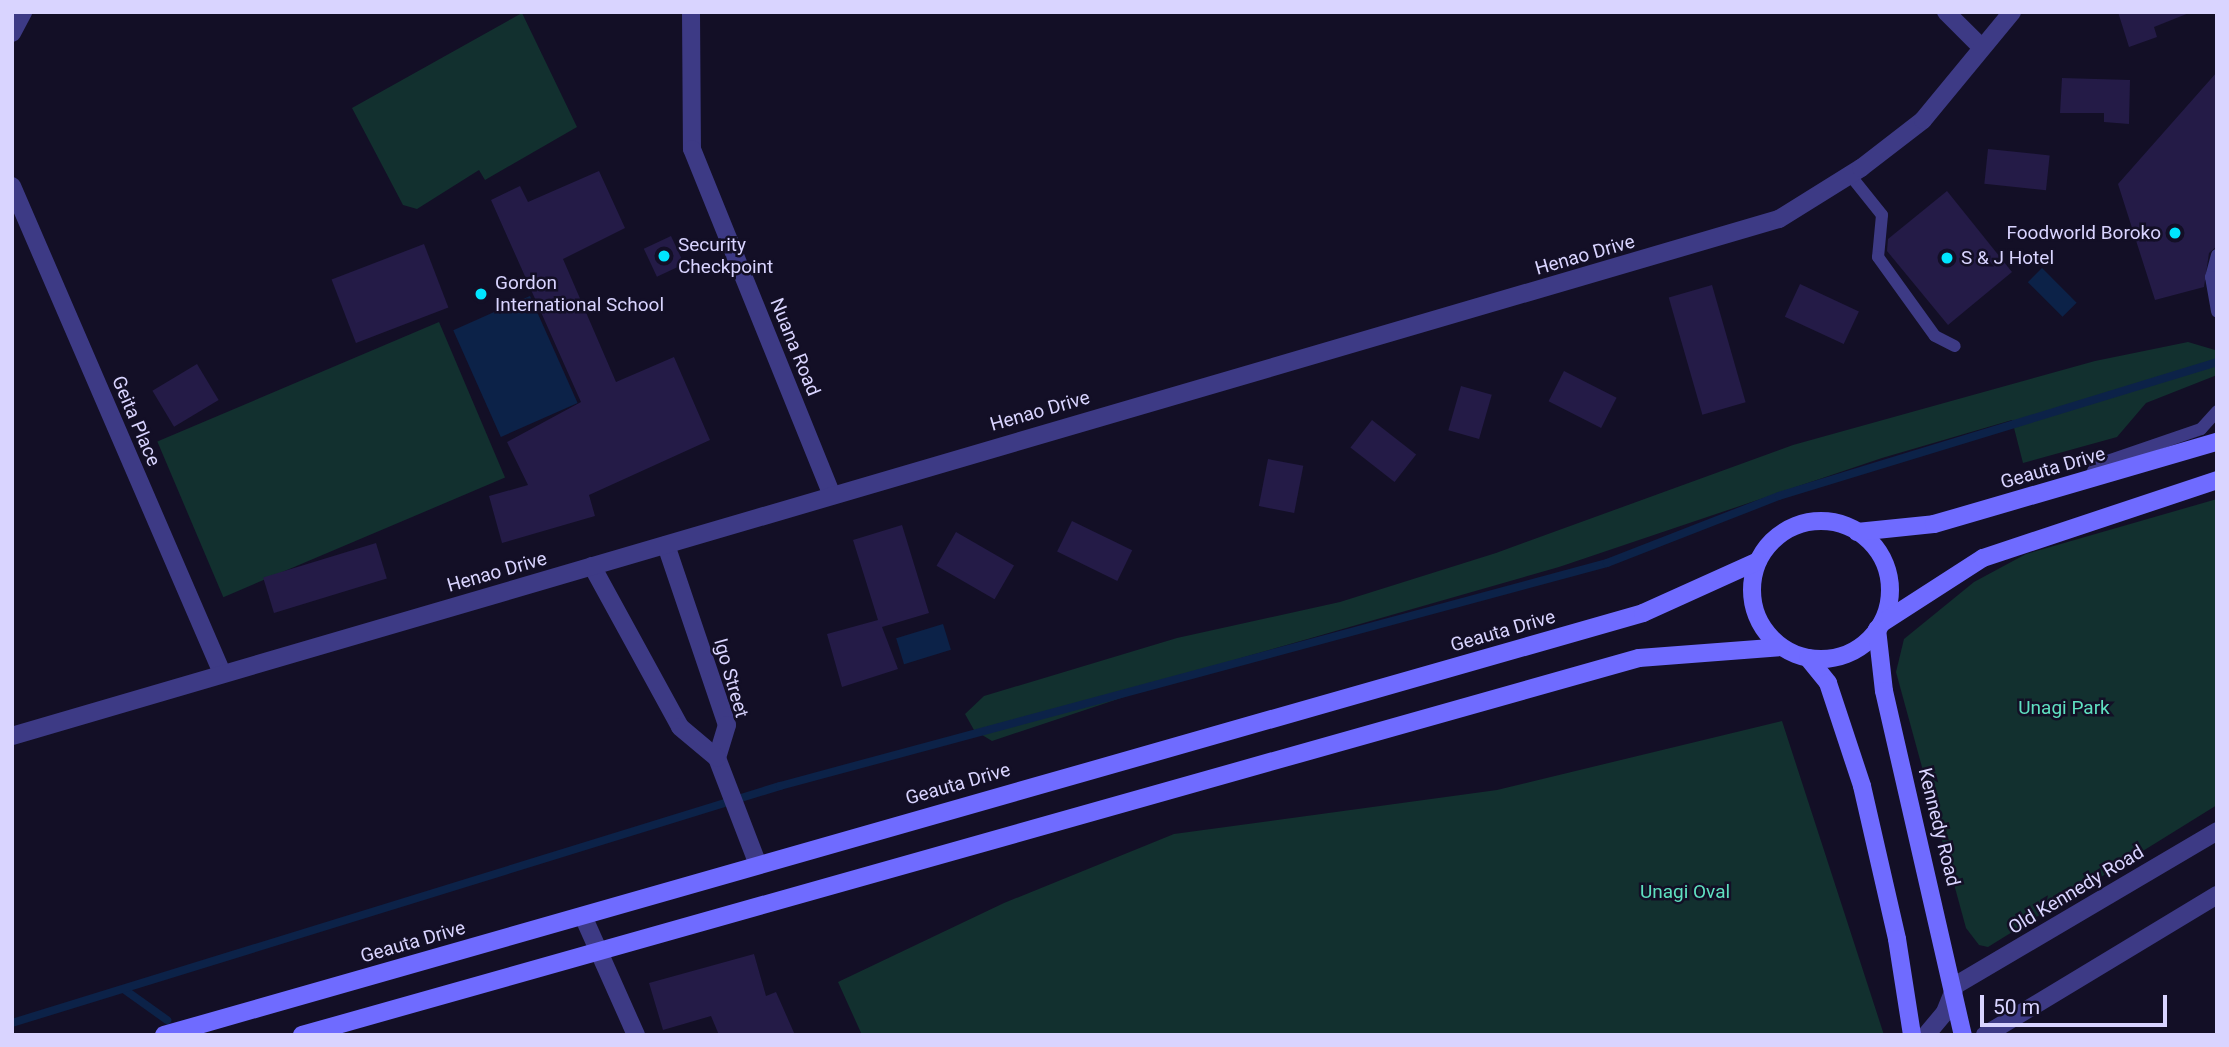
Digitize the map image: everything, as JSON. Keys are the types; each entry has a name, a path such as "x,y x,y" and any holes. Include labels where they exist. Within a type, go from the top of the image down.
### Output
{"main road":[{"name":"Geauta Drive","path":"166,1034 583,916 757,862 1643,613 1758,561 1771,542 1812,521 1857,531 1934,524 2082,484 2217,443"},
{"path":"1758,561 1755,608 1767,633 1781,647 1808,658 1847,654 1880,626 1983,558 2217,480"},
{"path":"1857,531 1875,549 1887,572 1889,597 1880,626"},
{"name":"Kennedy Road","path":"1880,626 1884,691 1956,985 1963,1035"},
{"path":"302,1035 1639,658 1781,647"},
{"path":"1808,658 1828,683 1862,786 1897,939 1912,1035"}],"street":[{"path":"12,33 23,12"},
{"name":"Nuana Road","path":"691,12 692,149 831,493"},
{"path":"1946,12 1979,45"},
{"name":"Henao Drive","path":"12,736 666,545 831,493 1779,219 1850,175 1923,120 1979,45 2012,12"},
{"name":"Geita Place","path":"12,186 222,673"},
{"name":"Igo Street","path":"666,545 727,725 717,758"},
{"path":"592,566 680,727 717,758 757,862"},
{"name":"Old Kennedy Road","path":"1956,985 2217,831"},
{"path":"1985,1035 2217,895"},
{"path":"583,916 636,1035"},
{"path":"1926,1035 1945,1012 1956,985"}],"lane":[{"path":"1850,175 1882,215 1878,257 1935,336 1955,346"},
{"path":"2216,308 2211,277 2217,255"},
{"path":"2082,484 2096,465 2201,429 2217,411"}],"green space":[{"path":"522,13 577,127 485,180 479,170 417,209 403,205 352,108"},
{"path":"439,322 505,478 223,597 157,442"},
{"path":"2188,342 2215,350 2217,375 2146,403 2117,437 2023,463 2012,420 1882,458 1559,567 1241,658 992,741 974,730 965,714 984,696 1177,638 1340,602 1496,553 1793,445 2095,361"},
{"name":"Unagi Park","path":"2217,499 2217,805 1988,947 1979,945 1966,928 1896,672 1904,639 1974,582 2026,554"},
{"name":"Unagi Oval","path":"1782,721 1884,1035 862,1035 838,982 1004,903 1174,834 1497,790"}],"water":[{"path":"2042,268 2077,303 2063,317 2028,282"},
{"path":"530,296 578,403 501,437 453,330"},
{"path":"943,624 951,650 904,664 896,638"}],"building":[{"path":"2118,12 2189,13 2154,27 2157,37 2129,47"},
{"name":"Foodworld Boroko","path":"2217,72 2217,246 2209,253 2204,287 2155,300 2118,184"},
{"path":"2062,78 2130,80 2129,124 2104,122 2104,113 2060,113"},
{"path":"1988,149 2050,155 2046,190 1984,184"},
{"path":"599,171 625,228 563,259 616,382 674,357 710,440 589,495 595,516 502,543 489,496 528,485 507,442 581,402 491,200 520,186 528,202"},
{"name":"S & J Hotel","path":"1947,191 2012,272 1948,325 1887,251 1888,239"},
{"name":"Security Checkpoint","path":"671,236 684,264 657,277 644,249"},
{"path":"424,244 448,307 356,343 332,279"},
{"path":"1800,284 1859,311 1844,344 1785,317"},
{"path":"1712,285 1746,402 1702,415 1669,297"},
{"path":"197,364 219,400 174,427 152,391"},
{"path":"1564,371 1617,398 1601,428 1549,401"},
{"path":"1461,386 1492,395 1479,439 1448,430"},
{"path":"1372,420 1416,454 1395,482 1350,448"},
{"path":"1268,459 1303,466 1294,513 1259,506"},
{"path":"1072,521 1132,550 1117,581 1057,552"},
{"path":"902,525 929,613 882,627 898,669 842,687 827,634 878,620 853,540"},
{"path":"956,532 1014,566 995,599 936,566"},
{"path":"376,543 387,578 274,613 263,577"},
{"path":"754,954 766,996 776,992 795,1035 719,1035 711,1016 663,1030 649,983"}],"waterway":[{"path":"12,1023 780,786 1607,563 1779,496 2217,362"},
{"path":"125,990 167,1020"}],"place":[{"name":"Foodworld Boroko","path":"2175,233"},
{"name":"Security Checkpoint","path":"664,256"},
{"name":"S & J Hotel","path":"1947,258"},
{"name":"Gordon International School","path":"481,294"}]}
